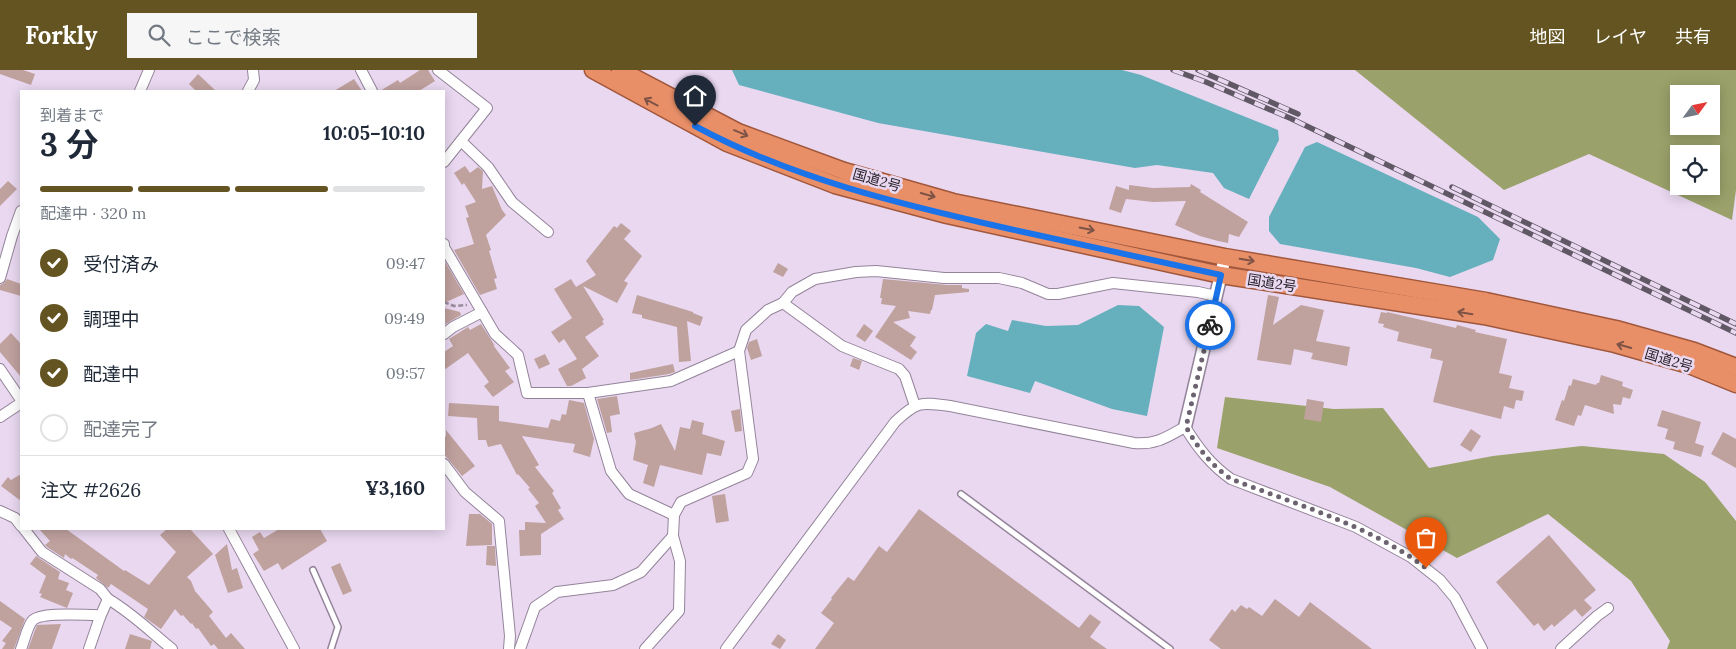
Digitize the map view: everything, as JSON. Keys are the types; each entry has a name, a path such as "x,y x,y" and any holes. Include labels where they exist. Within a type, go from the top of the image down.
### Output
{"highway":[{"name":"国道2号","path":"593,70 727,144 835,185 947,215 1221,275 1484,316 1615,344 1688,365 1736,384"},
{"name":"国道2号","path":"620,70 738,132 844,171 953,202 1225,257 1496,304 1616,330 1694,351 1736,367"}],"street":[{"path":"140,90 149,70"},
{"path":"249,90 254,80 253,70"},
{"path":"361,70 371,90"},
{"path":"438,70 488,108 445,161"},
{"path":"460,141 488,167 512,202 548,232"},
{"path":"0,278 20,214"},
{"path":"445,249 495,334 518,355 527,393 588,393 671,381 739,351"},
{"path":"1225,257 1186,427 1216,469 1231,479 1356,528 1411,557 1440,580 1455,598 1482,649"},
{"path":"645,649 680,611 680,561 672,536 674,515 681,502 747,473 753,459 739,351 746,330 768,310 783,303 792,292 815,279 856,272 876,271 944,278 999,278 1022,283 1048,294 1058,294 1113,283 1198,292 1216,296"},
{"path":"783,303 842,346 899,369 905,376 915,406"},
{"path":"445,333 480,308"},
{"path":"0,369 20,399"},
{"path":"588,393 611,471 629,494 674,515"},
{"path":"0,417 20,402"},
{"path":"726,649 895,422 915,406 925,403 950,406 1134,443 1149,444 1186,427"},
{"path":"445,465 465,492 499,521 510,636 508,649"},
{"path":"0,511 15,518 20,524"},
{"path":"24,530 42,552 100,589 108,599 129,611 160,645 172,649"},
{"path":"230,530 294,649"},
{"path":"520,649 535,607 557,592 613,585 641,572 672,536"},
{"path":"89,649 108,599"},
{"path":"1561,649 1608,608"},
{"path":"21,649 30,623 34,619 52,615 95,615 100,617"}],"lane":[{"path":"960,494 1170,649"},
{"path":"313,570 338,627 332,649"}],"path":[{"path":"445,302 454,306 480,308"}],"green space":[{"path":"1355,70 1736,70 1736,190 1732,220 1678,195 1720,195 1720,145 1670,145 1670,191 1589,154 1504,190"},
{"path":"1225,397 1334,409 1383,408 1429,468 1493,456 1582,446 1664,454 1705,482 1736,521 1736,649 1667,649 1670,641 1631,581 1548,514 1457,558 1330,487 1217,448"}],"water":[{"path":"732,70 1122,70 1141,75 1278,130 1279,140 1249,199 1224,188 1213,173 1157,165 1135,168 878,123 739,85"},
{"path":"1317,142 1478,217 1500,239 1493,260 1450,277 1416,268 1280,244 1269,231 1269,217 1305,147"},
{"path":"1118,305 1139,306 1164,327 1147,416 1112,409 1035,381 1030,393 967,376 976,333 986,324 1008,331 1012,320 1046,326 1078,325"}],"building":[{"path":"0,70 23,70 35,74 31,85 0,74"},
{"path":"420,70 428,70 435,81 421,90 382,90 398,80 400,83"},
{"path":"198,74 215,90 195,90 189,84"},
{"path":"354,79 361,90 336,90"},
{"path":"465,166 470,173 478,167 483,171 482,189 492,186 506,215 486,235 497,278 494,279 497,289 480,295 454,250 474,244 466,218 469,217 465,206 476,202 464,183 462,185 454,173"},
{"path":"8,181 17,189 0,206 0,189"},
{"path":"1191,184 1201,190 1200,192 1248,222 1239,237 1229,234 1228,243 1200,236 1175,225 1186,201 1153,202 1126,199 1121,213 1109,209 1116,186 1129,190 1129,185 1153,188 1190,187"},
{"path":"621,223 631,231 624,239 642,256 624,281 628,283 617,303 583,286 604,320 602,321 604,324 585,337 599,356 582,369 586,378 571,386 567,386 558,369 577,359 564,339 559,343 551,332 572,318 554,289 571,279 576,287 596,275 586,261 614,226 617,228"},
{"path":"445,262 464,294 445,303"},
{"path":"778,263 788,269 783,277 773,272"},
{"path":"7,279 20,284 20,296 0,290 0,285"},
{"path":"883,279 962,285 962,288 969,289 969,292 935,295 930,314 908,311 910,318 893,322 916,337 910,346 917,352 911,360 875,337 896,306 881,304"},
{"path":"637,295 693,312 703,317 700,326 687,321 691,361 679,362 677,327 642,318 642,315 632,313"},
{"path":"1268,295 1279,297 1273,325 1301,305 1324,310 1316,341 1350,347 1347,366 1311,359 1313,353 1294,349 1291,365 1257,360"},
{"path":"445,308 460,312 461,315 445,324"},
{"path":"1381,312 1456,328 1457,325 1476,330 1475,332 1507,339 1499,373 1512,376 1509,388 1524,391 1522,401 1516,400 1514,409 1504,406 1501,419 1433,402 1443,361 1430,358 1432,349 1397,341 1399,332 1383,327 1384,324 1378,323"},
{"path":"481,324 495,346 493,345 510,368 505,371 514,382 493,397 484,386 489,382 468,353 445,369 445,351 453,346 449,339 468,327 470,330"},
{"path":"864,324 873,331 865,342 856,336"},
{"path":"11,333 20,343 20,376 0,352 0,344"},
{"path":"757,339 762,356 751,360 747,348 749,342"},
{"path":"545,354 550,364 539,369 534,359"},
{"path":"853,358 862,361 859,370 850,366"},
{"path":"673,364 675,372 630,380 630,373"},
{"path":"1601,375 1623,382 1622,386 1633,390 1630,399 1623,397 1621,405 1613,404 1614,414 1585,405 1581,416 1578,415 1574,426 1555,420 1562,400 1564,401 1573,379 1596,385 1599,383"},
{"path":"617,396 620,414 610,416 612,432 607,433 597,399"},
{"path":"1307,399 1324,402 1321,422 1304,419"},
{"path":"569,400 584,403 594,439 590,457 573,452 575,444 522,436 539,465 535,467 554,491 552,493 561,508 558,510 564,519 541,534 541,555 520,556 519,530 525,530 525,522 546,523 535,506 539,503 528,489 530,488 517,475 501,444 488,447 486,440 478,440 477,418 448,416 449,403 499,406 499,421 548,428 551,419 560,421 562,414 566,415"},
{"path":"740,409 742,431 735,432 731,411"},
{"path":"1662,410 1701,422 1695,443 1704,446 1701,457 1673,449 1675,442 1665,439 1668,429 1657,426"},
{"path":"692,420 704,423 702,434 725,441 721,456 707,453 702,475 660,465 654,487 643,483 648,465 633,460 636,442 634,433 661,424 675,451 680,427 690,429"},
{"path":"1471,429 1481,436 1471,452 1460,445"},
{"path":"446,430 475,466 462,476 445,455"},
{"path":"1723,432 1736,439 1736,468 1711,454"},
{"path":"20,475 20,500 1,486 8,477 11,480"},
{"path":"725,494 729,521 716,523 712,496"},
{"path":"919,509 1079,628 1090,614 1101,622 1090,637 1107,649 815,649 834,623 821,613 831,598 848,577 854,581 879,546 887,552"},
{"path":"469,514 480,514 492,524 492,545 466,546"},
{"path":"40,530 67,530 124,571 149,585 176,552 160,535 166,530 191,530 213,554 187,577 195,591 213,612 209,616 226,638 231,633 245,649 218,649 214,644 211,646 198,628 196,629 192,623 183,615 181,616 175,609 161,629 144,617 148,609 111,584 108,588 96,578 98,575 74,559 65,554 64,558 47,547 45,545 50,541"},
{"path":"277,530 321,530 327,541 282,570 278,563 264,571 253,554 259,550 252,537 260,532 264,538"},
{"path":"1549,535 1596,590 1584,600 1592,608 1582,617 1575,609 1554,627 1552,624 1544,631 1538,623 1534,626 1496,582"},
{"path":"227,544 232,570 237,568 243,588 228,593 215,555"},
{"path":"487,546 495,546 496,566 486,565"},
{"path":"36,556 60,572 58,579 69,583 66,590 73,593 67,608 40,597 42,594 39,593 46,576 30,564"},
{"path":"340,563 352,591 343,595 331,567"},
{"path":"1275,599 1299,617 1310,602 1372,649 1221,649 1209,640 1232,609 1235,612 1241,605 1247,609 1249,607 1262,616"},
{"path":"0,601 25,619 14,649 2,649 6,643 2,641 12,628 0,620"},
{"path":"61,624 52,649 28,649 37,625"},
{"path":"130,634 152,641 150,649 125,649"},
{"path":"778,634 786,640 780,649 771,644"}],"railway":[{"path":"1173,70 1292,119 1736,333"},
{"path":"1198,70 1298,114"},
{"path":"1452,187 1736,324"}],"way so far":[{"path":"1210,325 1186,427 1201,451 1216,469 1231,479 1356,528 1411,557 1426,568"}],"route":[{"path":"695,126 727,144 835,185 947,215 1221,275 1210,325"}]}
